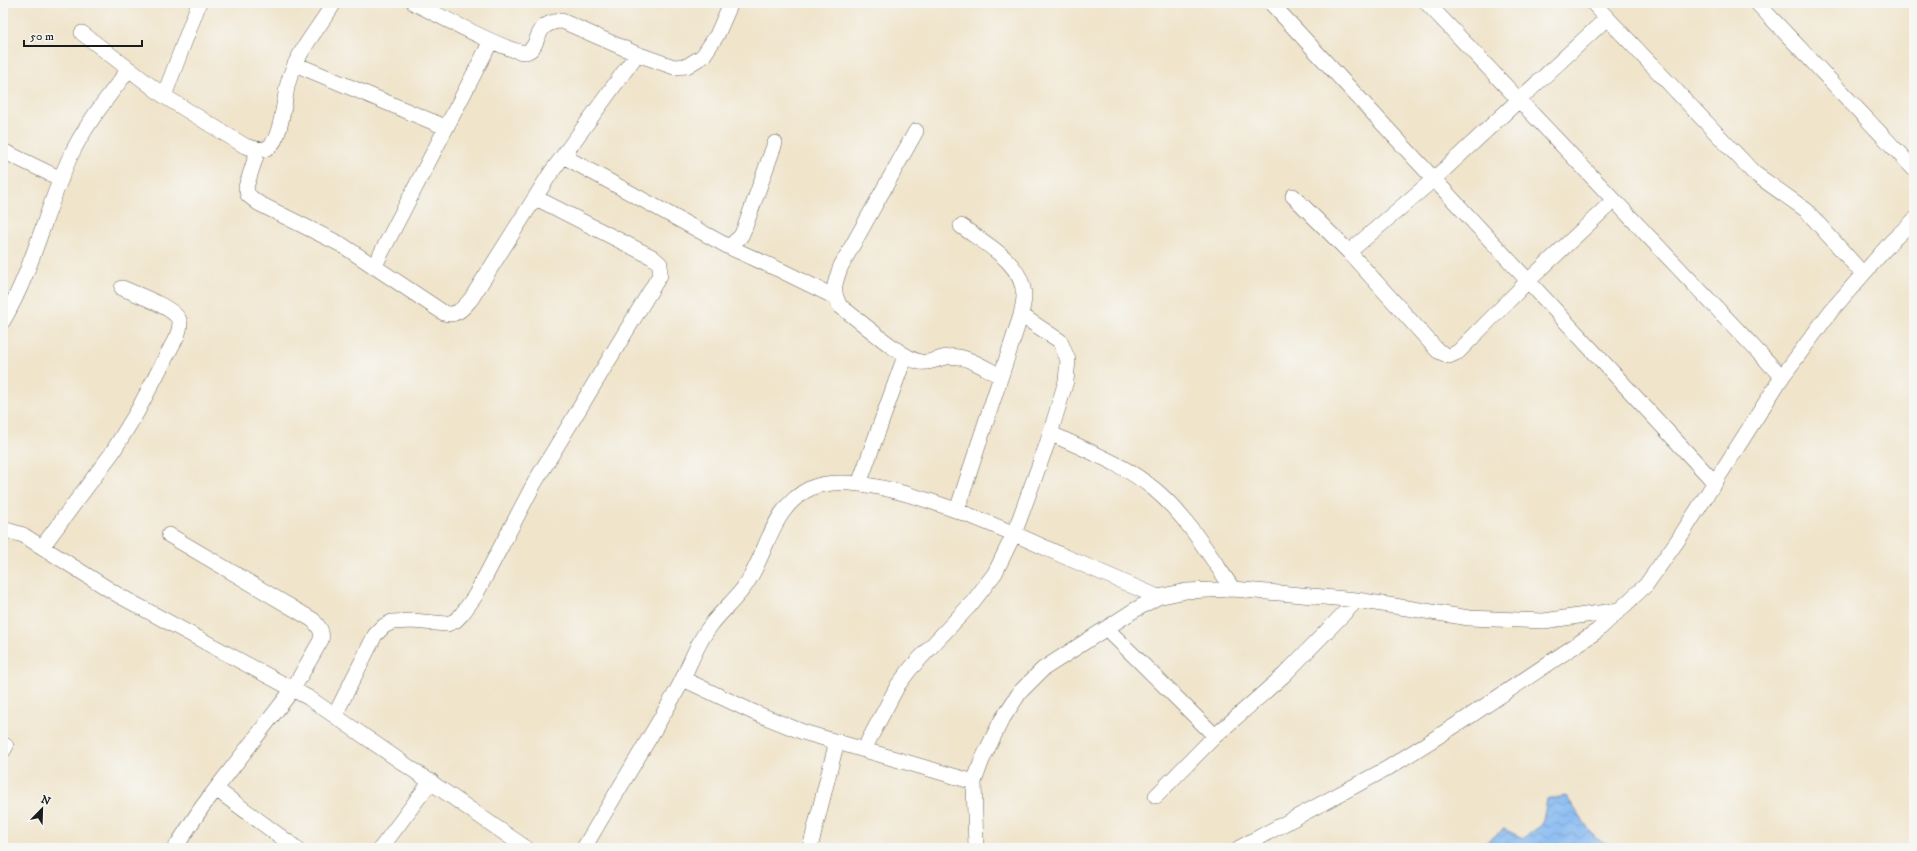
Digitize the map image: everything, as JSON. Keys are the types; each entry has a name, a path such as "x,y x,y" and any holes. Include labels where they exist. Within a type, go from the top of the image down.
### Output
{"street":[{"path":"164,96 199,3"},
{"path":"82,33 164,96 245,146 258,150 269,147 276,135 281,122 288,83 295,64 301,51 334,3"},
{"path":"414,3 491,41 518,52 526,52 532,48 545,25 552,21 562,21 637,54 674,67 687,66 702,56 717,34 731,3"},
{"path":"1271,3 1527,282 1715,483"},
{"path":"1427,3 1782,378"},
{"path":"1593,3 1754,173 1806,210 1862,273"},
{"path":"1757,3 1914,169"},
{"path":"1349,252 1434,179 1607,18"},
{"path":"374,267 445,127 491,41"},
{"path":"258,150 246,187 248,195 258,203 342,245 444,313 449,315 456,314 471,299 550,174 637,54"},
{"path":"295,64 445,127"},
{"path":"3,320 18,295 61,179 85,128 129,69"},
{"path":"916,131 841,266 834,285 835,297 840,306 905,356 919,361 929,362 947,357 955,357 971,361 1000,376"},
{"path":"729,247 741,236 745,227 775,143"},
{"path":"3,151 61,179"},
{"path":"563,156 729,247 835,297"},
{"path":"1293,196 1349,252 1438,351 1449,356 1458,352 1527,282 1614,200"},
{"path":"335,715 375,635 384,626 392,622 412,621 447,624 455,621 462,614 475,596 535,482 660,275 660,264 652,257 536,198"},
{"path":"1239,848 1388,768 1467,718 1597,631 1620,610 1646,585 1680,537 1782,378 1831,311 1862,273 1914,220"},
{"path":"957,510 1021,315 1024,297 1022,285 1015,270 1007,259 961,226"},
{"path":"42,547 112,453 138,412 177,336 180,327 179,319 173,312 122,288"},
{"path":"864,749 898,685 911,668 972,603 995,573 1014,534 1050,433 1066,381 1068,360 1060,341 1021,315"},
{"path":"859,484 905,356"},
{"path":"1050,433 1121,467 1154,489 1185,521 1233,589"},
{"path":"584,848 682,679 699,644 711,624 735,600 749,580 775,524 792,501 811,488 830,484 859,484 936,502 1014,534 1158,597"},
{"path":"3,529 23,535 118,595 292,689 335,715 526,848"},
{"path":"169,535 313,620 319,626 322,633 321,640 292,689 216,789 175,848"},
{"path":"976,848 974,782 982,760 1001,721 1020,692 1043,670 1158,597 1186,591 1233,589 1357,600 1476,618 1544,621 1620,610"},
{"path":"1156,796 1215,736 1284,675 1357,600"},
{"path":"1107,629 1215,736"},
{"path":"682,679 753,712 803,732 974,782"},
{"path":"810,848 837,741"},
{"path":"381,848 431,781"},
{"path":"216,789 296,848"}],"water":[{"path":"1566,796 1595,838 1617,848 1479,848 1504,829 1523,838 1542,825 1547,800"}]}
